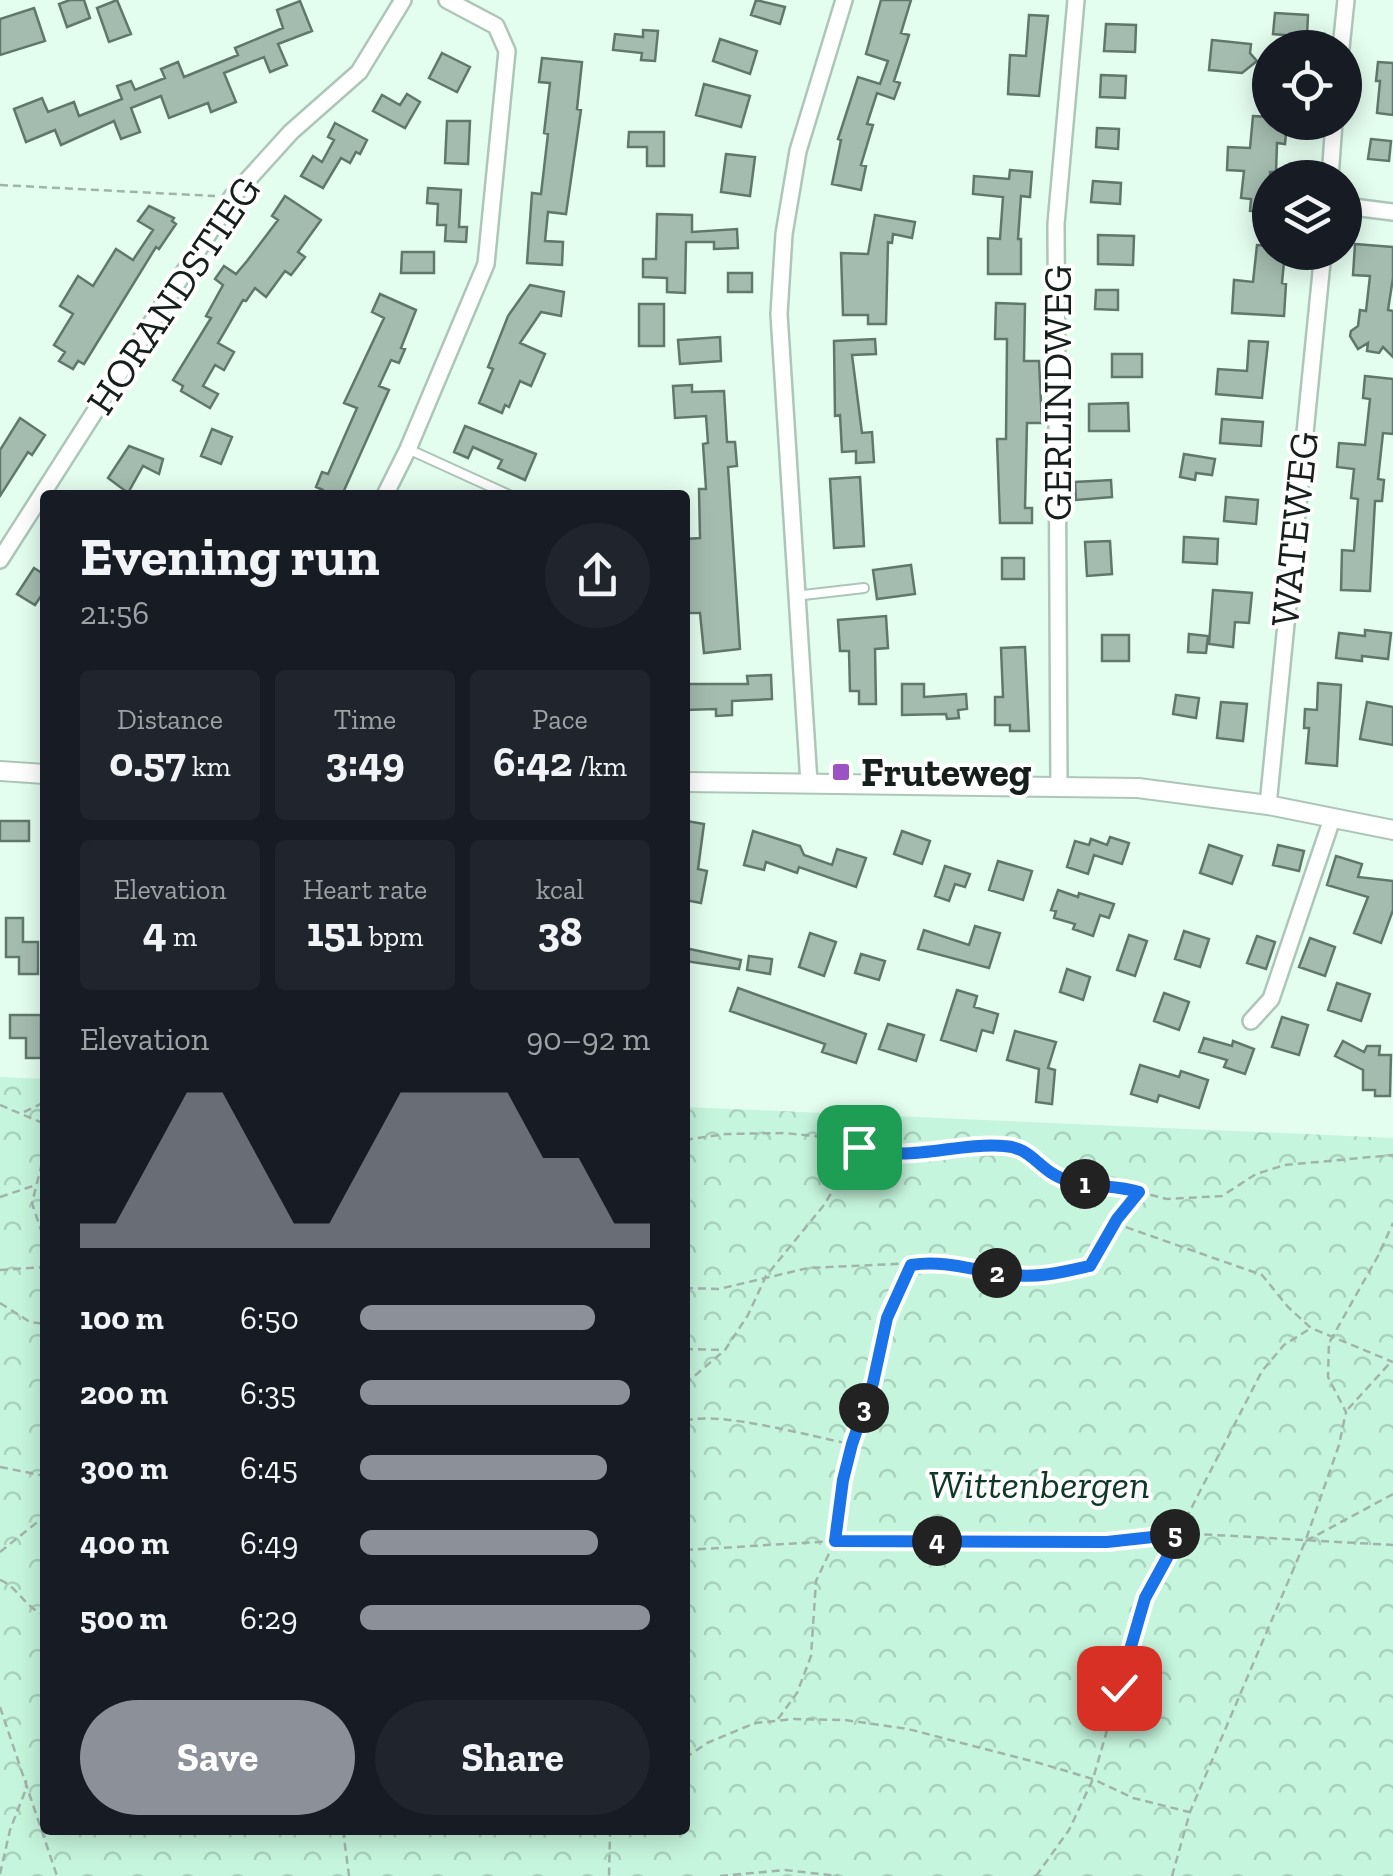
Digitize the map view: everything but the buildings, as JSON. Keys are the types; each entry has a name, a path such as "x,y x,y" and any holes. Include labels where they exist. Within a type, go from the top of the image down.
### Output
{"street":[{"name":"HORANDSTIEG","path":"45,490 232,197 291,132 359,72 402,0"},
{"path":"388,490 486,264 507,52 496,26 446,0"},
{"path":"809,783 779,314 784,234 798,151 844,0"},
{"name":"GERLINDWEG","path":"1059,786 1056,224 1076,0"},
{"path":"1343,30 1346,0"},
{"path":"1362,208 1393,212"},
{"name":"WATEWEG","path":"1268,805 1321,270"},
{"name":"HORANDSTIEG","path":"0,560 40,497"},
{"path":"0,771 40,774"},
{"path":"690,782 1138,788 1268,805 1393,830"},
{"path":"1251,1021 1270,999 1332,819"}],"lane":[{"path":"408,449 498,490"},
{"path":"796,596 864,588"}],"path":[{"path":"0,185 232,197"},
{"path":"21,1114 40,1104"},
{"path":"0,1105 40,1122"},
{"path":"690,1139 785,1133 823,1137 876,1153 1010,1146 1033,1155 1050,1172 1071,1181 1095,1187 1117,1186 1167,1199 1222,1196 1256,1174 1286,1165 1393,1155"},
{"path":"690,1380 726,1350 766,1276 824,1205 859,1147"},
{"path":"40,1166 32,1203 40,1227"},
{"path":"0,1197 34,1185"},
{"path":"690,1288 719,1289 808,1268 938,1262 1011,1275 1062,1274 1090,1266 1139,1192"},
{"path":"1346,1412 1328,1377 1327,1352 1393,1223"},
{"path":"1110,1232 1120,1225 1262,1275 1312,1328 1392,1362 1346,1412 1340,1445 1305,1542 1190,1812 1172,1876"},
{"path":"777,1720 797,1694 812,1656 816,1581 835,1541 843,1480 873,1383 887,1318 911,1265"},
{"path":"0,1270 40,1267"},
{"path":"0,1302 30,1322 40,1323"},
{"path":"1036,1876 1069,1830 1093,1779 1145,1598 1262,1370 1284,1345 1312,1328"},
{"path":"690,1349 726,1350"},
{"path":"690,1418 727,1421 852,1444"},
{"path":"0,1467 40,1475"},
{"path":"1305,1542 1393,1494"},
{"path":"0,1552 40,1520"},
{"path":"690,1550 835,1541 1107,1542 1180,1534 1393,1546"},
{"path":"0,1580 13,1586 28,1607 40,1613"},
{"path":"0,1707 40,1821"},
{"path":"690,1755 755,1723 845,1720 908,1729 1093,1779 1133,1798 1190,1812"},
{"path":"0,1874 26,1778"},
{"path":"45,1835 57,1876"},
{"path":"344,1835 349,1876"},
{"path":"610,1835 610,1876"},
{"path":"720,1876 786,1870 838,1876"}],"green space":[{"name":"Wittenbergen","path":"0,1077 40,1079 40,1835 690,1835 690,1107 1393,1138 1393,1876 0,1876"}],"place":[{"name":"Fruteweg","path":"841,772"}],"route":[{"path":"859,1147 876,1153 918,1153 1010,1146 1033,1155 1050,1172 1071,1181 1139,1192 1117,1219 1090,1266 1046,1276 1011,1275 938,1262 911,1265 887,1318 873,1383 852,1444 835,1541 1107,1542 1180,1534 1145,1598 1119,1688"}]}
